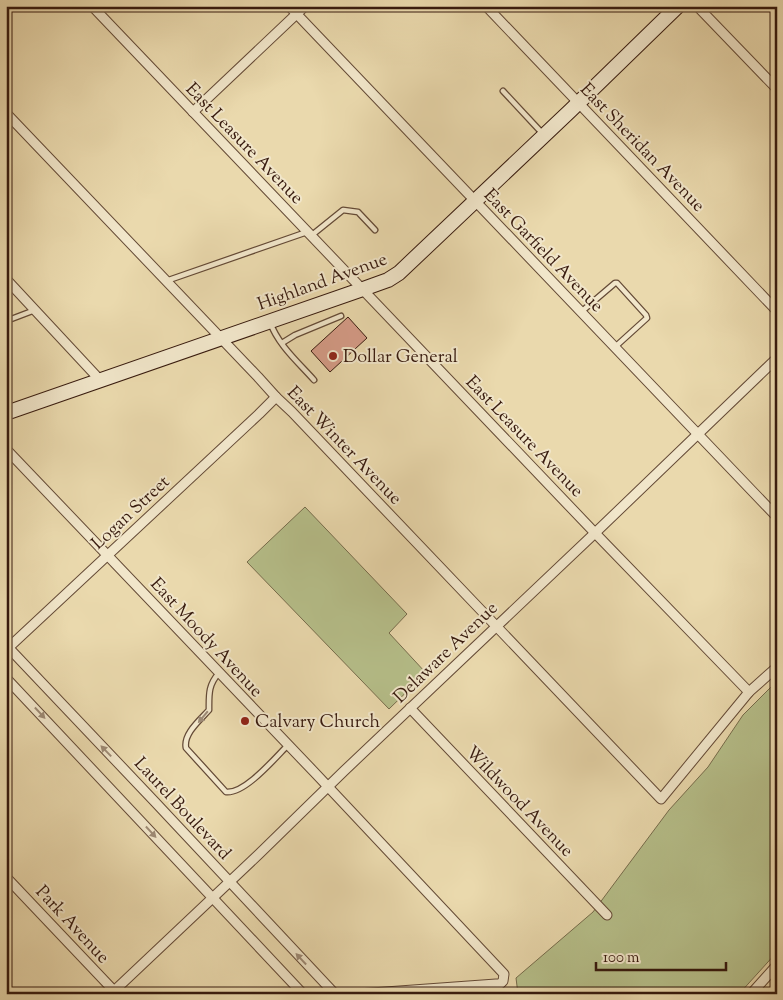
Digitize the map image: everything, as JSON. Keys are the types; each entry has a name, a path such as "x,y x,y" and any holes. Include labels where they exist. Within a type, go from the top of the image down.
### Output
{"main road":[{"name":"Highland Avenue","path":"6,413 388,280 399,273 475,202 678,6"}],"street":[{"name":"East Leasure Avenue","path":"92,6 749,692"},
{"name":"East Garfield Avenue","path":"289,6 777,517"},
{"path":"193,112 305,6"},
{"name":"East Sheridan Avenue","path":"486,6 777,311"},
{"path":"697,6 777,89"},
{"name":"East Winter Avenue","path":"6,113 661,799 749,692"},
{"path":"6,279 100,380"},
{"name":"Delaware Avenue","path":"115,992 777,358"},
{"name":"Logan Street","path":"7,648 276,397"},
{"name":"East Moody Avenue","path":"6,449 504,974 504,979 500,984 358,994"},
{"name":"Laurel Boulevard","path":"7,648 156,802 335,994"},
{"path":"749,692 777,667"},
{"path":"6,678 303,994"},
{"name":"Wildwood Avenue","path":"410,708 607,915"},
{"name":"Park Avenue","path":"6,877 115,992"},
{"path":"751,994 777,965"}],"lane":[{"path":"503,91 544,136"},
{"path":"166,281 310,234 343,210 358,212 375,230"},
{"path":"581,312 614,283 617,283 647,318 615,348"},
{"path":"6,321 35,310"},
{"path":"282,343 341,316"},
{"path":"270,321 282,343 314,380"},
{"path":"219,673 213,679 209,689 209,710 189,733 185,743 186,748 226,792 249,784 288,745"}],"green space":[{"path":"305,507 407,614 389,633 426,673 389,709 247,562"},
{"path":"777,681 777,952 739,994 518,994 516,978 593,912 669,810 708,767 743,715"}],"building":[{"path":"348,317 367,338 330,372 311,351"}],"place":[{"name":"Dollar General","path":"333,356"},
{"name":"Calvary Church","path":"245,721"}]}
